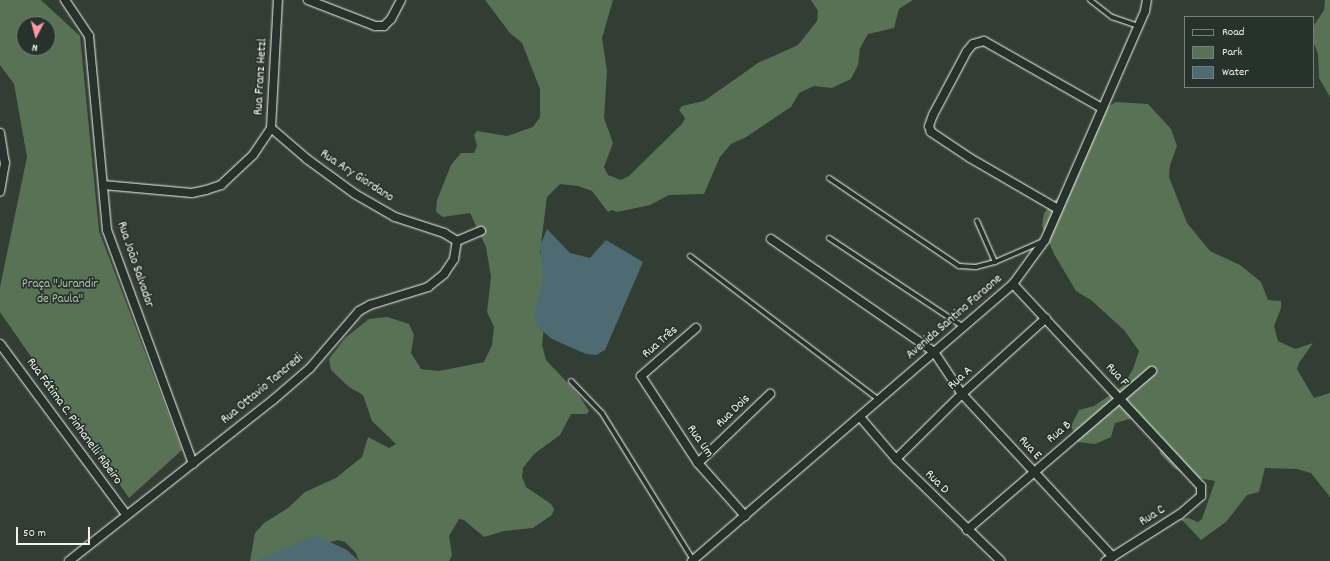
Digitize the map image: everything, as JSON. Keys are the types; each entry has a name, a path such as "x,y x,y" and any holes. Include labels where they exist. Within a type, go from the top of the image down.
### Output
{"street":[{"name":"Rua João Salvador","path":"65,0 89,36 106,230 193,464"},
{"name":"Rua Franz Hetzl","path":"103,185 192,193 221,185 253,155 271,128 278,0"},
{"path":"308,0 375,26 384,26 391,19 401,0"},
{"name":"Avenida Santino Faraone","path":"692,561 860,417 962,326 1013,284 1045,240 1138,26 1147,0"},
{"path":"1058,209 970,158 931,132 929,126 933,115 966,51 973,44 984,42 1102,108"},
{"name":"Rua Ary Giordano","path":"271,128 307,159 355,194 395,217 444,233 457,241"},
{"path":"0,133 5,163 0,192"},
{"path":"457,241 481,231"},
{"path":"771,239 934,352"},
{"name":"Rua Ottavio Tancredi","path":"70,561 126,514 193,464 310,368 359,311 370,304 428,287 444,274 454,259 457,241"},
{"name":"Rua F","path":"1013,284 1201,486"},
{"name":"Rua A","path":"896,459 962,394 1046,318"},
{"name":"Rua Três","path":"641,376 696,328"},
{"name":"Rua Fátima C. Pinhanelli Ribeiro","path":"0,344 126,514"},
{"name":"Rua E","path":"934,352 962,394 1033,471 1109,559"},
{"name":"Rua B","path":"967,530 1033,471 1152,371"},
{"name":"Rua Um","path":"641,376 698,463 745,516"},
{"name":"Rua Dois","path":"698,463 770,394"},
{"name":"Rua D","path":"860,417 896,459 967,530 1001,561"},
{"name":"Rua C","path":"1109,559 1180,514 1201,496 1201,486"}],"lane":[{"path":"1090,0 1112,17 1138,26"},
{"path":"829,178 959,266 976,267 995,262 1020,253 1045,240"},
{"path":"977,221 995,262"},
{"path":"829,238 962,326"},
{"path":"690,256 879,400"},
{"path":"571,381 602,413 692,561"}],"green space":[{"name":"Praça \"Jurandir de Paula\"","path":"0,0 41,0 80,36 99,231 182,450 129,498 0,312 0,287 27,157 14,84 0,65"},
{"path":"485,0 613,0 602,38 607,71 604,118 613,143 604,167 608,175 621,180 629,176 682,124 685,118 679,110 682,106 704,101 758,63 798,45 817,21 818,11 811,0 913,0 899,9 894,28 868,34 860,48 858,65 851,79 832,88 814,86 799,93 791,107 746,137 731,144 720,157 704,194 669,195 650,205 617,212 612,210 608,212 592,191 578,186 560,184 547,197 540,252 544,270 545,317 542,345 546,360 579,395 589,411 587,414 571,414 560,435 534,454 523,468 522,477 526,487 551,504 554,509 552,515 533,528 504,531 484,537 464,520 459,519 449,536 452,555 449,561 359,561 356,553 345,542 338,540 303,548 283,561 250,561 255,533 264,523 288,508 305,492 336,478 362,457 368,437 389,448 396,444 372,421 363,395 349,387 331,370 329,359 345,338 369,319 387,317 409,324 414,335 411,353 421,369 439,371 484,362 492,345 494,327 487,312 491,277 486,247 470,213 443,217 436,212 437,200 451,165 461,153 474,153 477,146 474,135 477,131 507,136 533,127 540,117 540,89 522,43 510,33"},
{"path":"1325,0 1330,0 1330,97 1319,78 1318,54 1314,44 1314,25 1324,10"},
{"path":"1116,102 1148,104 1171,129 1177,146 1170,165 1169,177 1187,223 1210,251 1240,265 1261,282 1268,300 1281,301 1281,308 1274,326 1278,341 1295,349 1313,343 1299,363 1297,369 1314,398 1330,393 1330,497 1311,473 1297,469 1265,468 1259,492 1247,495 1226,522 1201,540 1181,519 1188,518 1198,522 1202,519 1215,481 1188,476 1174,468 1161,455 1155,437 1145,423 1130,419 1115,423 1111,437 1095,444 1078,442 1071,426 1079,410 1094,406 1123,386 1133,369 1139,351 1124,330 1091,300 1076,291 1054,254 1042,226 1044,213 1061,194 1104,109"}],"water":[{"path":"547,229 570,253 590,258 606,240 643,262 605,350 596,355 586,354 552,339 538,327 534,316 543,277 540,246"},
{"path":"315,535 347,550 359,561 256,561"}]}
